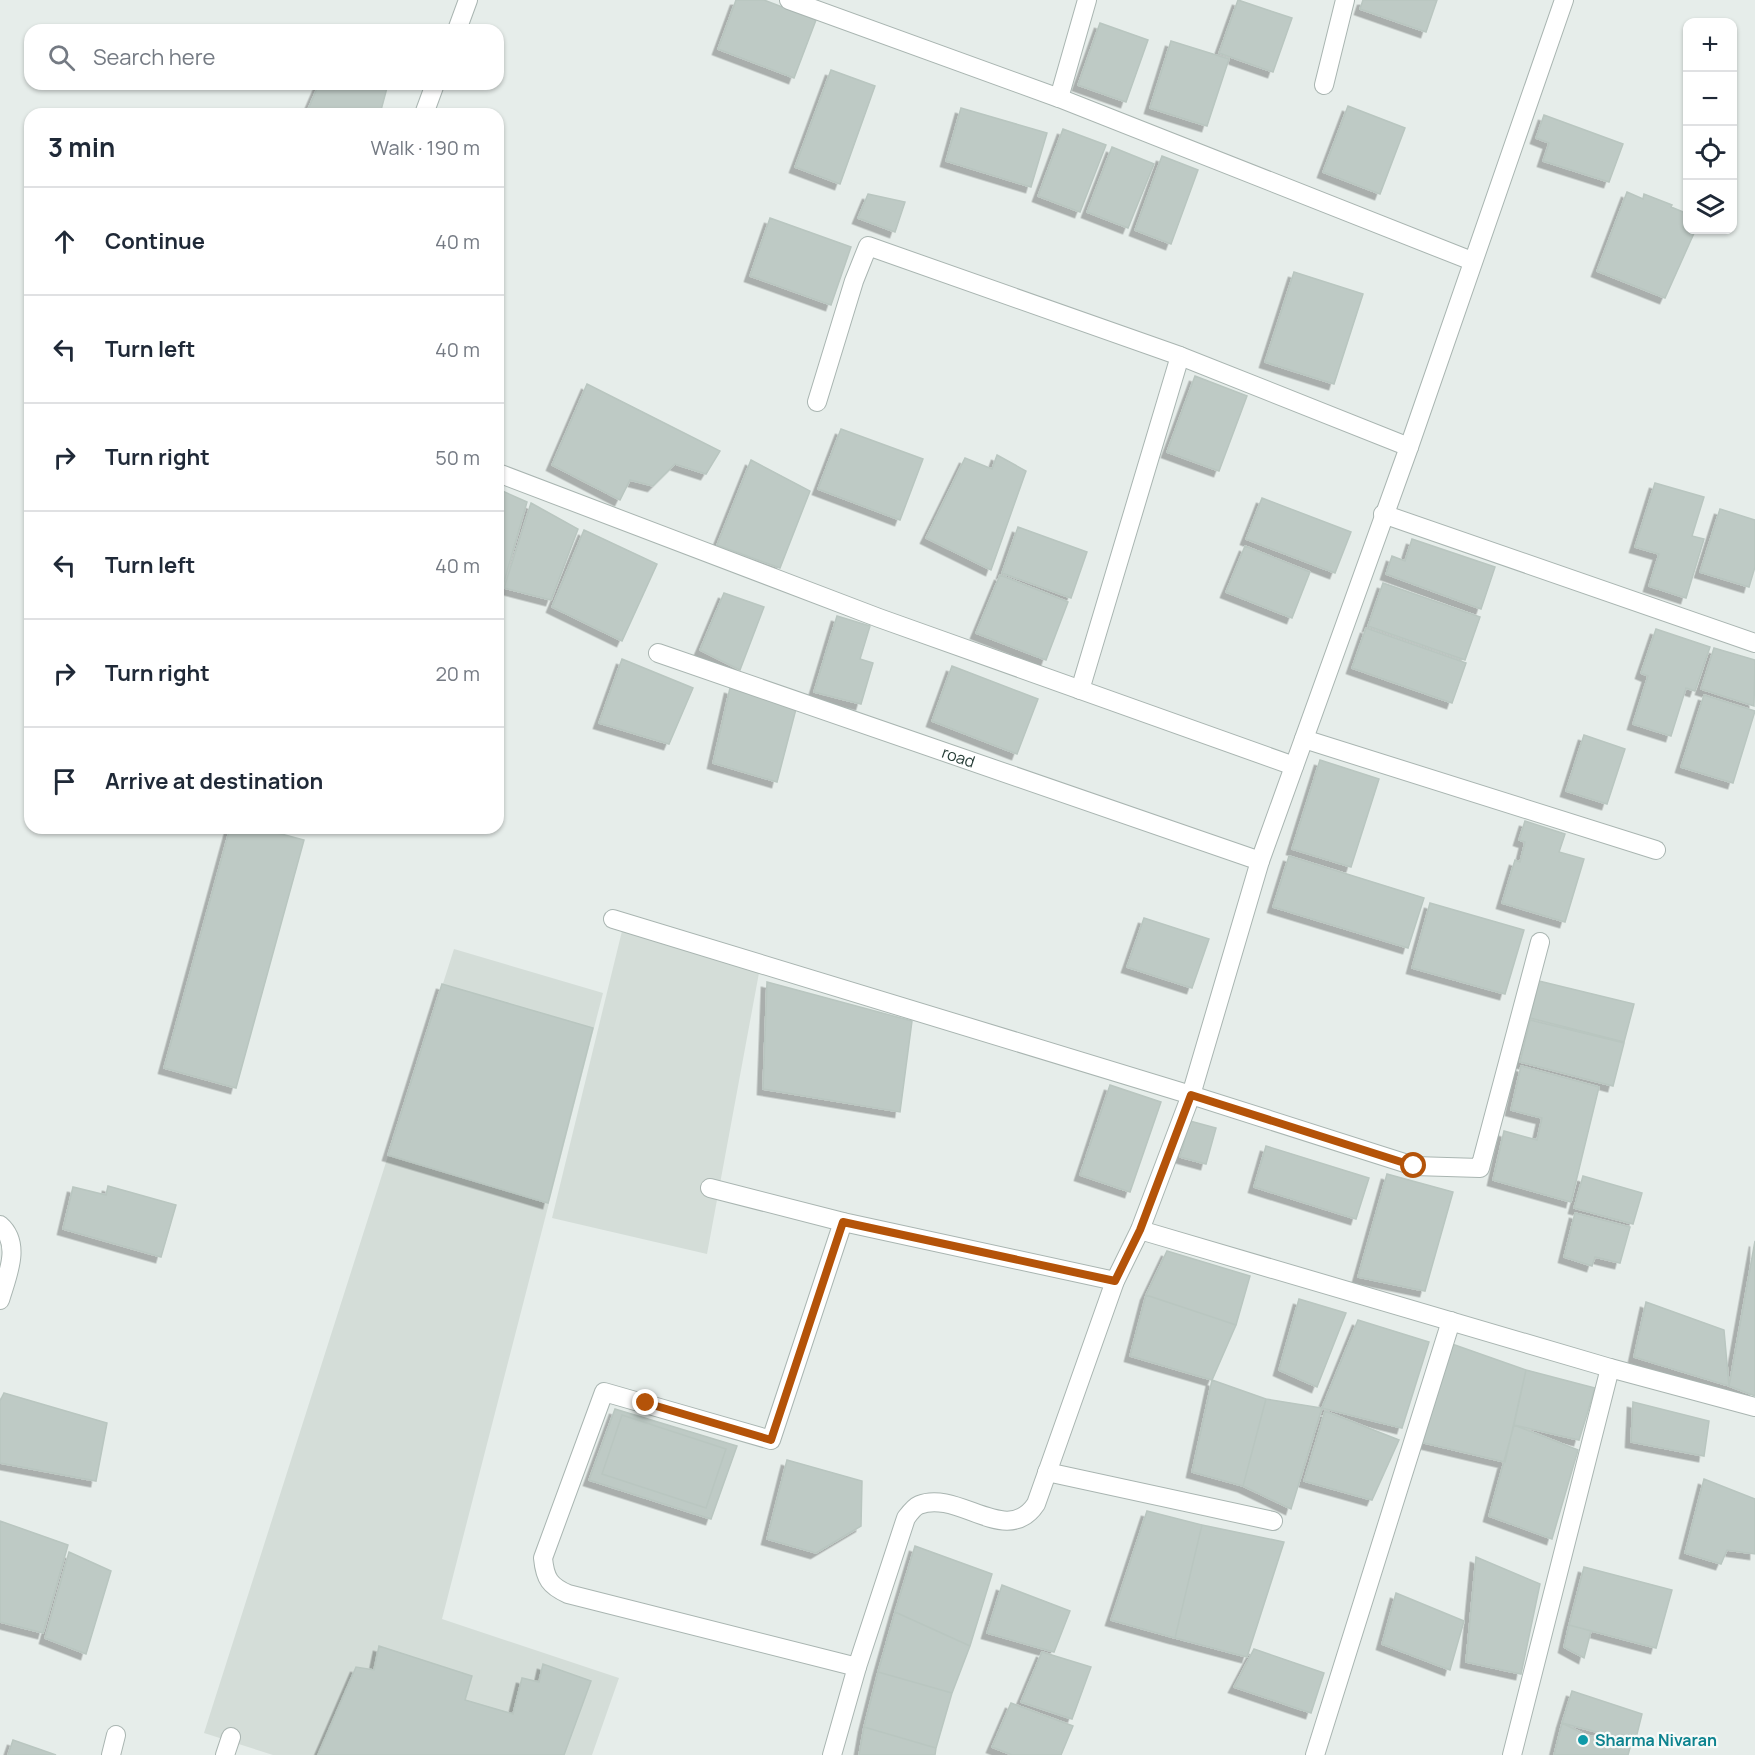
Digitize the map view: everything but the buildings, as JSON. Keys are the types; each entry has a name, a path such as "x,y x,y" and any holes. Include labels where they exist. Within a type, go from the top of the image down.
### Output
{"street":[{"path":"459,24 468,0"},
{"path":"789,0 807,3 1059,98 1472,261"},
{"path":"1059,98 1088,0"},
{"path":"1324,85 1345,0"},
{"path":"832,1755 857,1667 906,1518 918,1505 935,1503 1014,1522 1028,1516 1036,1504 1115,1281 1140,1230 1191,1095 1260,861 1564,0"},
{"path":"426,108 433,90"},
{"path":"817,402 854,281 868,246 1180,356 1408,447"},
{"path":"1080,690 1180,356"},
{"path":"504,475 868,614 1294,766"},
{"path":"1383,514 1755,644"},
{"name":"road","path":"658,653 1260,861"},
{"path":"1304,739 1656,850"},
{"path":"613,920 1191,1095 1414,1166 1480,1168 1540,942"},
{"path":"710,1188 843,1222 1115,1281"},
{"path":"843,1222 771,1440 604,1392 592,1432 582,1448 547,1540 543,1558 544,1575 552,1587 568,1594 857,1667"},
{"path":"0,1225 12,1243 10,1268 0,1300"},
{"path":"1140,1230 1610,1368 1755,1407"},
{"path":"1315,1755 1451,1321"},
{"path":"1512,1755 1610,1368"},
{"path":"1047,1472 1273,1521"},
{"path":"111,1755 116,1735"},
{"path":"225,1755 231,1737"}],"shaded area":[{"path":"622,931 761,962 707,1254 552,1218"},
{"path":"454,949 603,993 442,1619 619,1678 592,1755 273,1755 204,1733"}],"place":[{"name":"Sharma Nivaran","path":"1583,1740"}],"route":[{"path":"646,1403 771,1440 843,1222 1115,1281 1140,1230 1191,1095 1414,1166"}]}
